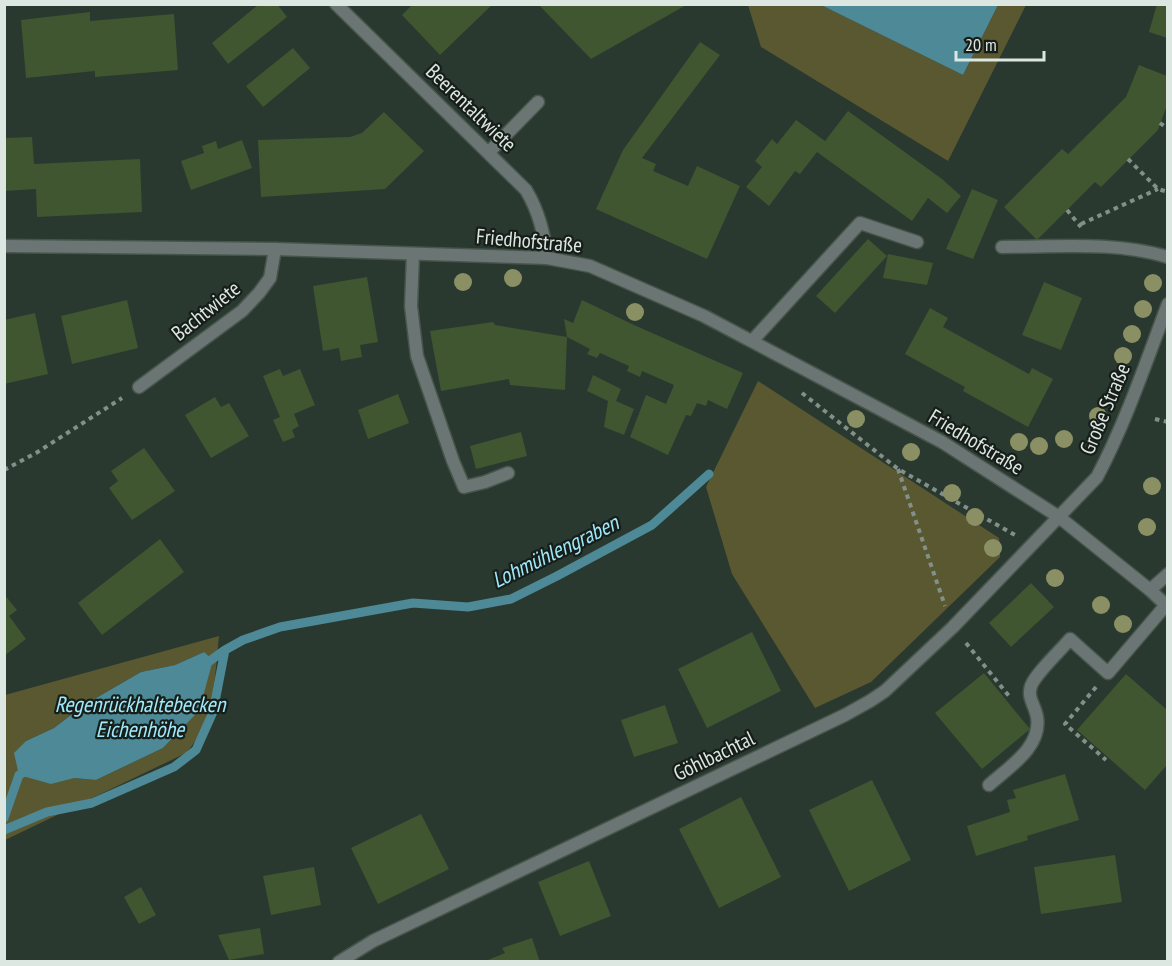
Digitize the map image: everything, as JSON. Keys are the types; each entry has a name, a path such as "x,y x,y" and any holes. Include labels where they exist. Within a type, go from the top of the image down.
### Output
{"street":[{"name":"Beerentaltwiete","path":"336,4 526,190 536,207 547,258"},
{"path":"491,154 538,102"},
{"path":"752,341 860,223 917,242"},
{"name":"Friedhofstraße","path":"4,246 275,249 547,258 574,262 601,270 704,316 942,442 1059,517 1167,606"},
{"path":"1002,247 1117,248 1145,250 1167,257"},
{"name":"Bachtwiete","path":"139,387 242,311 270,278 275,249"},
{"path":"413,254 411,306 417,356 464,487 508,473"},
{"name":"Große Straße","path":"1059,517 1097,477 1110,452 1167,304"},
{"name":"Göhlbachtal","path":"339,962 373,941 870,701 885,691 952,627 1059,517"},
{"path":"1150,590 1167,574"},
{"path":"989,785 1030,748 1038,731 1037,714 1030,697 1030,689 1033,681 1070,639 1108,673 1167,606"}],"path":[{"path":"1160,123 1167,129"},
{"path":"1128,159 1158,189 1167,192"},
{"path":"1080,224 1158,189"},
{"path":"4,470 36,453 139,387"},
{"path":"801,393 898,468 1032,545"},
{"path":"1155,419 1167,422"},
{"path":"898,468 952,627 1038,731"},
{"path":"1106,760 1065,724 1108,673"}],"shaded area":[{"path":"748,5 821,5 963,75 998,5 1026,5 948,161 761,47"},
{"path":"758,381 999,538 1000,557 871,682 815,708 732,574 706,487"},
{"path":"219,636 212,698 208,713 195,741 186,753 5,840 5,695","holes":["204,652 199,711 163,748 96,780 74,778 26,741 54,728 84,705 141,672 175,665"]}],"water":[{"path":"821,5 998,5 963,75"},
{"name":"Regenrückhaltebecken Eichenhöhe","path":"204,652 213,660 199,711 163,748 96,780 74,778 51,784 19,775 14,753 26,741 54,728 84,705 141,672 175,665"}],"building":[{"path":"259,4 277,4 287,17 228,64 212,43"},
{"path":"413,4 493,4 440,55 402,15"},
{"path":"538,4 688,4 591,59"},
{"path":"1157,4 1167,4 1167,38 1149,32"},
{"path":"90,12 90,21 174,14 178,70 95,77 95,71 26,78 21,20"},
{"path":"700,42 720,55 642,158 656,164 653,171 688,186 697,166 740,186 707,259 596,209 623,150"},
{"path":"293,48 310,68 263,107 246,86"},
{"path":"1139,65 1167,76 1167,105 1158,130 1101,187 1095,182 1037,240 1004,207 1062,149 1068,154 1126,97"},
{"path":"848,111 942,179 961,196 947,213 928,198 912,221 817,152 800,174 795,171 769,206 746,187 762,167 755,161 772,139 777,144 796,120 825,141"},
{"path":"384,112 424,151 385,189 261,197 258,140 350,137 362,133"},
{"path":"32,137 34,164 140,159 142,212 37,217 36,189 4,191 4,138"},
{"path":"242,140 252,168 191,190 181,161 204,153 202,146 216,141 218,149"},
{"path":"972,189 998,200 973,259 946,249"},
{"path":"868,239 887,256 835,313 816,296"},
{"path":"888,254 933,263 927,285 883,278"},
{"path":"367,277 378,342 360,345 362,357 341,361 339,348 323,351 313,286"},
{"path":"1044,282 1082,298 1061,350 1022,335"},
{"path":"127,300 138,348 72,364 61,316"},
{"path":"582,300 743,373 727,409 708,400 706,406 697,403 691,416 686,415 668,455 630,437 646,395 666,404 674,385 642,371 640,377 627,371 629,366 600,353 597,358 587,354 590,349 567,337 564,319 573,323"},
{"path":"930,308 948,318 943,327 1029,374 1032,368 1053,379 1028,427 963,391 965,387 905,354"},
{"path":"35,313 48,374 4,384 4,320"},
{"path":"493,322 495,325 567,337 565,390 510,385 509,379 441,391 430,331"},
{"path":"280,369 283,376 300,369 315,405 294,414 299,426 292,430 295,437 283,442 273,420 280,417 263,376"},
{"path":"593,375 621,389 616,401 634,409 624,435 604,427 608,401 587,391"},
{"path":"398,394 409,423 368,439 358,410"},
{"path":"215,397 221,407 229,403 249,436 211,458 185,415"},
{"path":"521,432 527,456 476,469 470,446"},
{"path":"144,448 175,491 132,520 109,488 118,481 111,471"},
{"path":"160,539 184,572 102,635 78,603"},
{"path":"1031,583 1054,607 1011,647 989,623"},
{"path":"4,594 17,610 9,616 26,639 4,656"},
{"path":"752,632 781,691 707,728 678,669"},
{"path":"984,673 1030,729 982,769 935,713"},
{"path":"1126,674 1167,710 1167,765 1145,790 1077,730"},
{"path":"665,705 678,743 634,757 621,720"},
{"path":"1065,774 1079,820 1027,836 1028,840 976,856 967,826 1010,812 1007,800 1016,798 1013,790"},
{"path":"872,780 911,860 849,891 809,810"},
{"path":"741,797 781,877 719,908 679,829"},
{"path":"421,814 449,869 378,904 351,848"},
{"path":"1115,855 1122,902 1041,914 1034,867"},
{"path":"589,861 611,916 560,936 538,882"},
{"path":"314,867 321,905 271,915 263,876"},
{"path":"141,887 156,915 139,924 124,897"},
{"path":"260,928 264,954 229,960 218,935"},
{"path":"532,938 540,962 483,962 505,953 502,948"}],"waterway":[{"name":"Lohmühlengraben","path":"204,665 243,640 280,627 413,603 468,607 511,599 652,525 709,474"},
{"name":"Lohmühlengraben","path":"4,830 47,812 92,803 174,767 196,750 213,712 225,650"},
{"name":"Lohmühlengraben","path":"4,818 19,775 30,769"}]}
